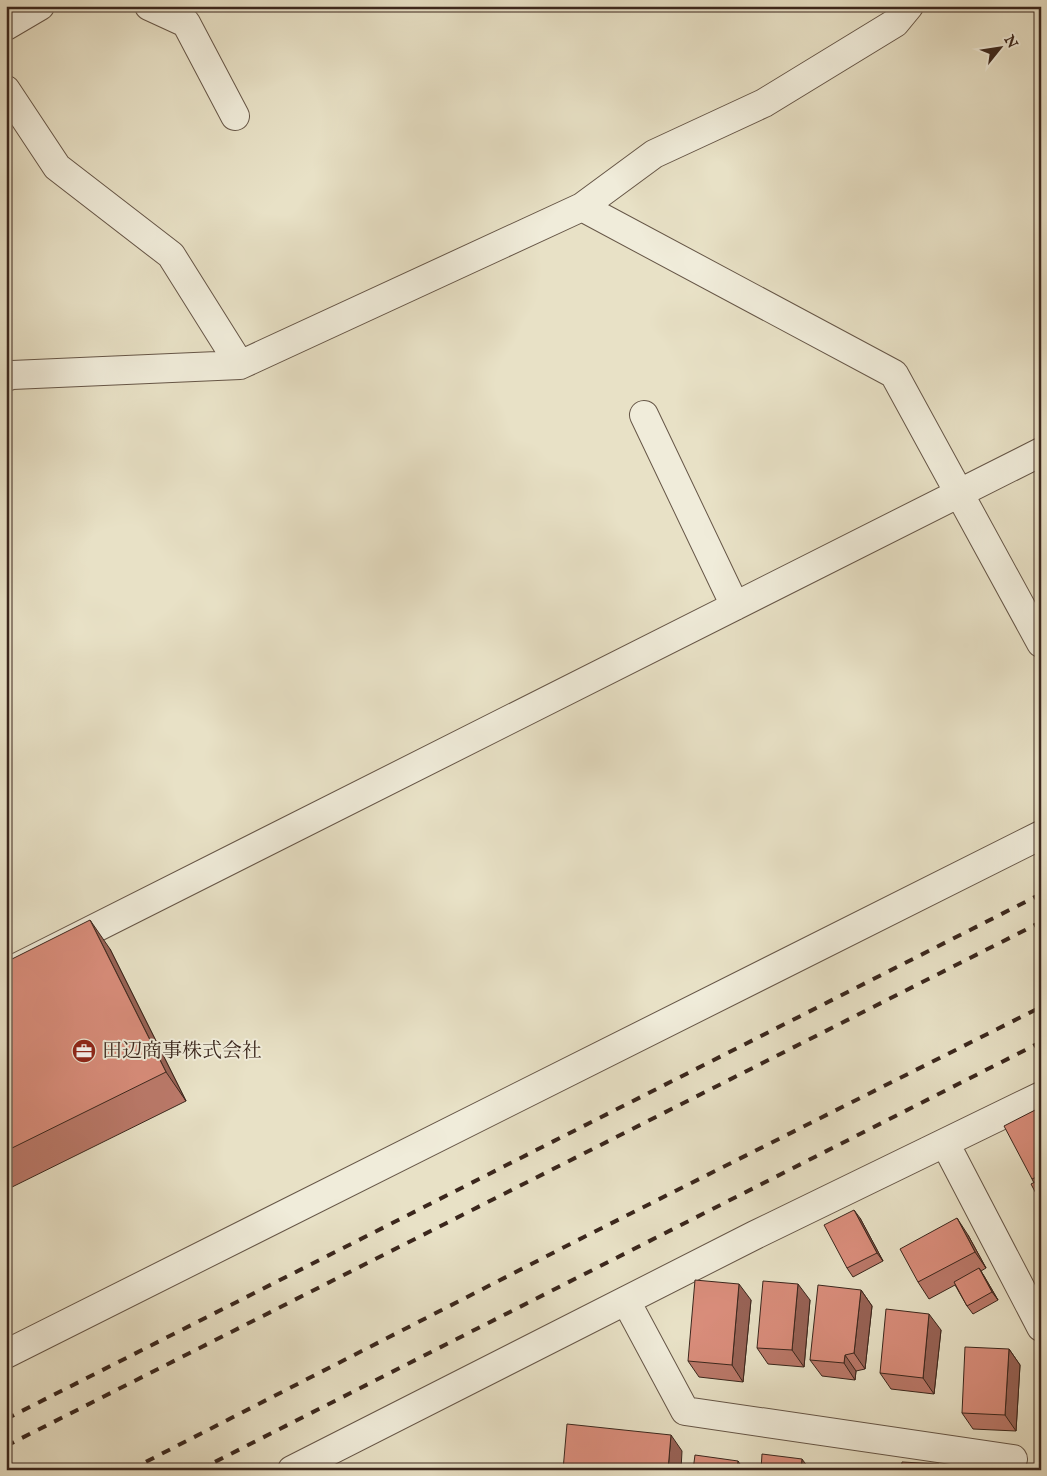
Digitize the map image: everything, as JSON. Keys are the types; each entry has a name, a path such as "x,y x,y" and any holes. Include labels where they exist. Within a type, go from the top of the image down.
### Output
{"street":[{"path":"6,26 40,6"},
{"path":"148,6 186,24 235,116"},
{"path":"6,377 12,375 240,365 582,207 654,154 764,103 895,23 909,6"},
{"path":"6,90 57,167 171,255 240,365"},
{"path":"582,207 894,374 1041,643"},
{"path":"644,415 735,606"},
{"path":"6,973 1041,452"},
{"path":"6,1354 1041,835"},
{"path":"292,1470 755,1235 1041,1096"},
{"path":"945,1143 1041,1327"},
{"path":"626,1301 685,1411 1013,1458"}],"building":[{"name":"田辺商事株式会社","path":"90,920 166,1072 6,1151 6,962"},
{"path":"1041,1107 1041,1175 1032,1179 1004,1126"},
{"path":"1041,1179 1041,1203 1031,1184"},
{"path":"854,1210 877,1253 847,1268 824,1225"},
{"path":"957,1218 975,1252 918,1282 900,1249"},
{"path":"979,1268 992,1292 967,1306 954,1282"},
{"path":"695,1280 739,1284 732,1365 688,1361"},
{"path":"763,1281 798,1284 792,1350 757,1348"},
{"path":"818,1285 861,1290 854,1353 845,1355 844,1363 810,1360"},
{"path":"886,1309 929,1314 923,1378 880,1373"},
{"path":"965,1347 1009,1349 1005,1415 962,1413"},
{"path":"567,1424 671,1435 668,1470 563,1470"},
{"path":"762,1454 802,1459 801,1470 761,1470"},
{"path":"695,1455 738,1461 737,1470 693,1470"},
{"path":"902,1462 939,1464 938,1470 901,1470"}],"railway":[{"path":"6,1419 1041,894"},
{"path":"6,1446 1041,922"},
{"path":"130,1470 584,1237 1041,1007"},
{"path":"199,1470 1041,1042"}],"place":[{"name":"田辺商事株式会社","path":"84,1051"}]}
